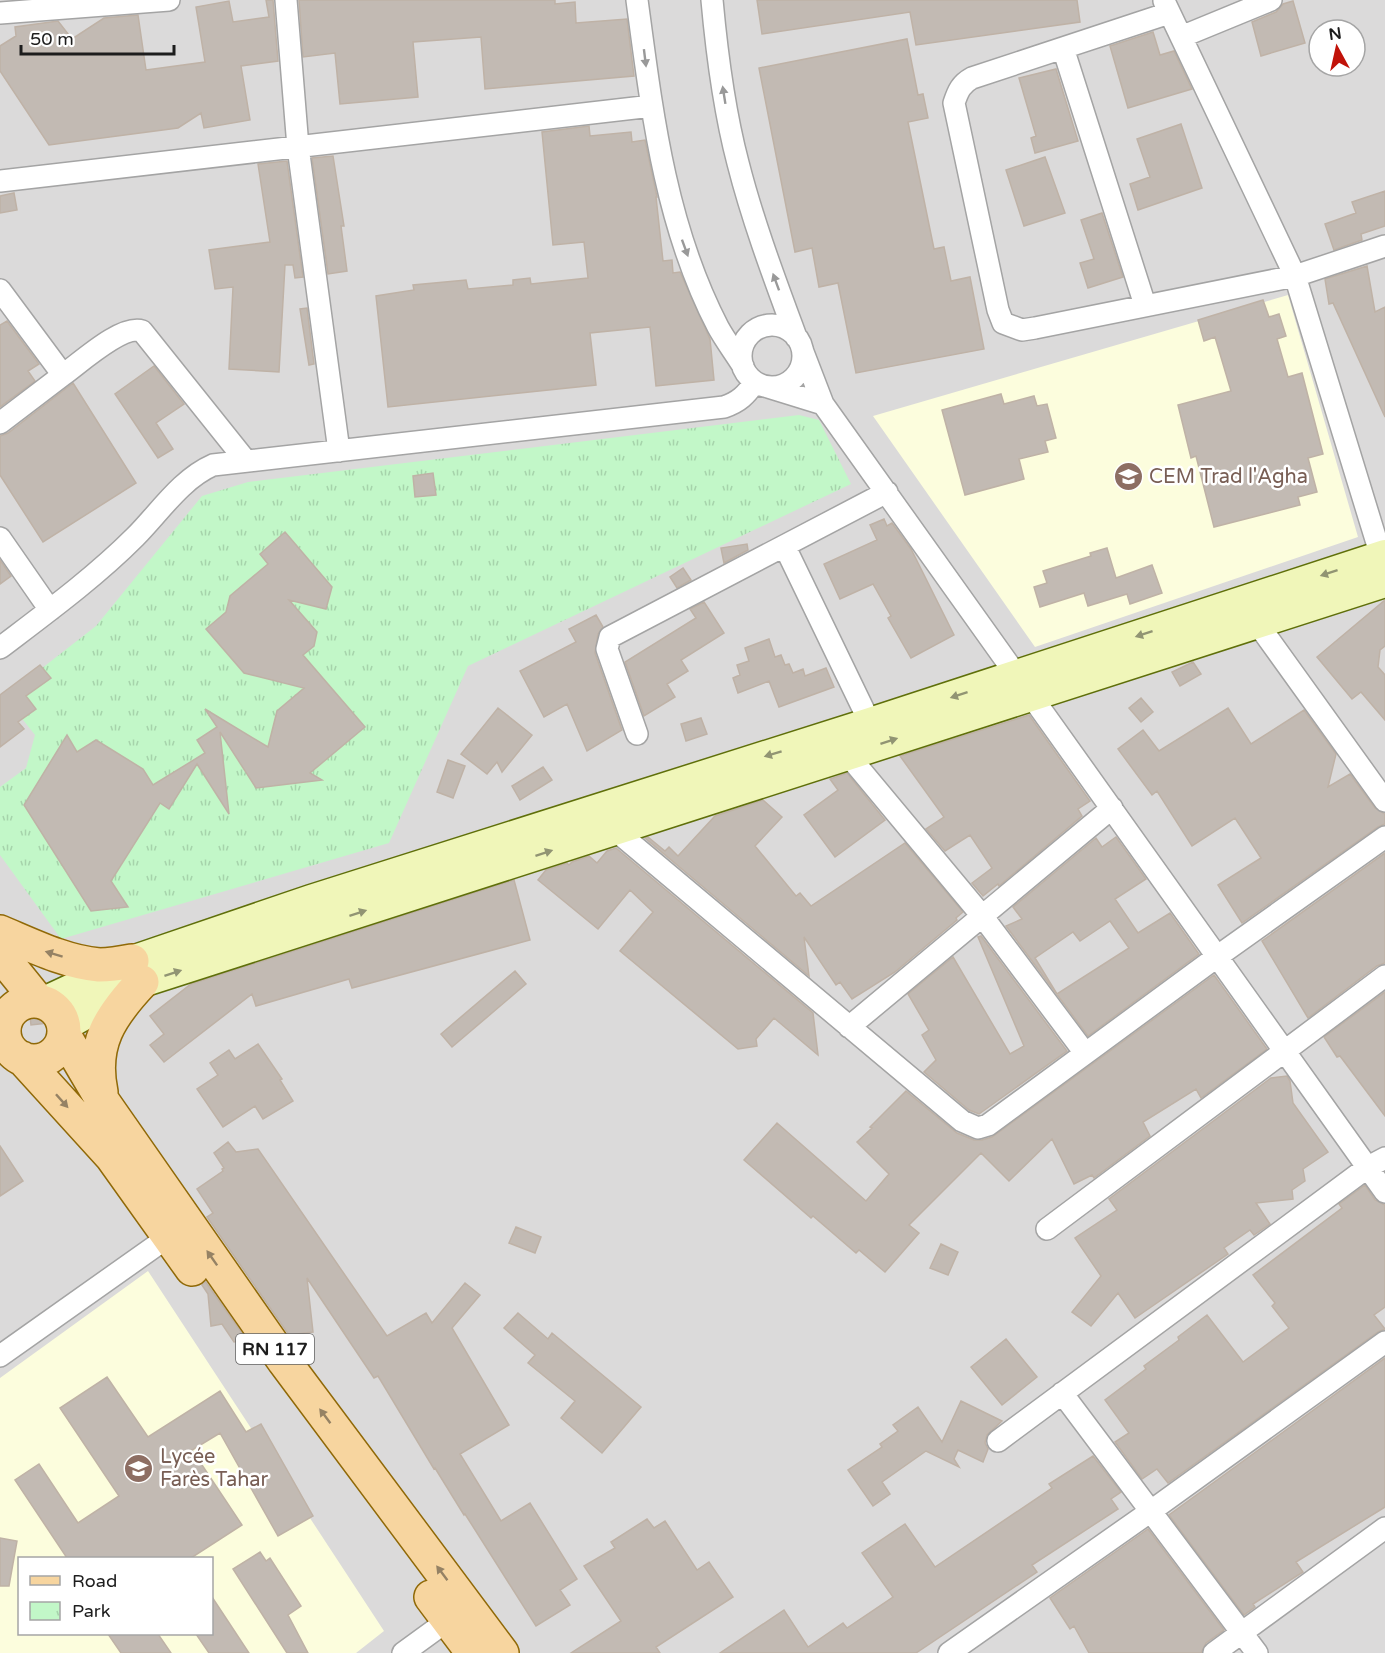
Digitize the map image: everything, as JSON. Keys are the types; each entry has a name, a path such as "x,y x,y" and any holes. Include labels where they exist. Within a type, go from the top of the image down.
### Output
{"main road":[{"path":"0,932 48,952 81,962 137,972 124,1002 103,1036 98,1061 98,1078 104,1103"},
{"name":"RN 117","path":"0,954 53,1016 178,1230"},
{"path":"20,1004 53,1016 56,1051 49,1057 40,1060 22,1058 8,1046 2,1025 20,1004"},
{"name":"RN 117","path":"22,1058 178,1230 284,1361 458,1614 502,1653"},
{"name":"RN 117","path":"458,1614 472,1653"}],"street":[{"path":"0,13 169,0"},
{"path":"286,0 298,147 339,451"},
{"path":"638,0 652,106 668,190 681,236 700,288 719,329 754,378 775,387 785,385 793,379 800,371 803,362 800,344 789,330 779,326 758,329 744,345 742,355 754,378 824,404"},
{"path":"712,0 715,40 726,111 738,163 759,234 824,404 1285,1052 1377,1163 1385,1192"},
{"path":"1181,37 1271,0"},
{"path":"1384,563 1295,276 1166,7 1063,48 972,78 963,83 954,102 998,310 1003,323 1022,330 1295,276 1385,246"},
{"path":"1063,48 1145,305"},
{"path":"0,182 652,106"},
{"path":"0,290 63,375"},
{"path":"0,423 63,375 121,334 132,329 142,331 246,461"},
{"path":"0,648 82,584 135,537 195,475 213,465 724,407 734,404 745,396 754,378"},
{"path":"637,734 607,649 610,637 887,492"},
{"path":"0,538 50,610"},
{"path":"785,547 870,723"},
{"path":"53,1016 137,972 311,900 870,723 1024,686 1257,623 1384,563"},
{"path":"137,972 615,830 848,755 1024,686 1384,563"},
{"path":"1257,623 1385,801"},
{"path":"848,755 983,916 1085,1053"},
{"path":"849,1027 1112,808"},
{"path":"615,830 962,1120 978,1128 988,1125 1385,837"},
{"path":"1047,1229 1385,976"},
{"path":"998,1441 1377,1163"},
{"path":"0,1356 178,1230"},
{"path":"949,1653 1385,1342"},
{"path":"1062,1393 1257,1653"},
{"path":"1214,1653 1385,1528"},
{"path":"403,1653 458,1614"}],"shaded area":[{"path":"0,0 1385,0 1385,1653 0,1653"},
{"name":"CEM Trad l'Agha","path":"1288,295 1358,537 1035,647 873,416"},
{"name":"Lycée Farès Tahar","path":"148,1271 384,1631 356,1653 0,1653 0,1378"}],"green space":[{"path":"799,415 819,420 851,484 468,666 389,843 61,939 0,855 0,787 26,768 35,735 5,697 96,626 202,496 248,482"}],"building":[{"path":"266,0 273,0 278,61 241,66 250,120 204,128 201,113 178,128 49,145 0,71 0,46 16,36 15,27 58,21 72,39 104,18 138,15 146,70 205,62 196,7 229,1 233,22 269,17"},
{"path":"299,0 555,0 555,4 575,2 576,23 627,19 634,76 485,89 481,37 413,42 418,97 340,104 335,53 303,57"},
{"path":"757,0 1077,0 1080,22 916,45 910,12 762,34"},
{"path":"1293,1 1305,43 1261,56 1252,22 1276,12 1283,4"},
{"path":"1153,32 1160,55 1174,51 1192,89 1128,108 1110,46"},
{"path":"907,39 918,95 923,94 928,118 908,122 934,249 944,247 951,281 970,277 984,349 856,373 838,283 819,287 812,248 795,252 759,68"},
{"path":"1056,69 1078,141 1035,153 1031,138 1036,136 1019,78"},
{"path":"1181,124 1202,188 1138,210 1130,184 1150,177 1137,139"},
{"path":"589,126 590,136 631,132 632,142 645,140 657,197 663,261 672,260 673,273 680,272 710,339 714,380 656,386 650,327 590,333 596,385 388,407 376,296 414,290 413,285 466,280 468,289 513,285 513,280 530,278 531,284 588,278 584,242 553,245 542,132"},
{"path":"333,156 344,226 341,226 347,271 328,274 312,158"},
{"path":"1045,157 1065,213 1024,226 1006,170"},
{"path":"287,161 303,277 295,278 293,265 285,265 279,372 229,369 233,287 215,289 209,250 270,242 258,164"},
{"path":"1385,191 1385,226 1361,234 1362,240 1334,250 1325,224 1356,213 1352,202"},
{"path":"14,193 17,210 0,213 0,196"},
{"path":"1102,213 1123,277 1088,288 1080,263 1094,259 1081,220"},
{"path":"1367,266 1375,312 1385,307 1385,417 1333,303 1329,304 1325,279"},
{"path":"1263,300 1269,317 1279,314 1286,336 1277,339 1288,377 1302,373 1323,454 1308,458 1317,492 1298,497 1300,505 1214,527 1196,456 1191,458 1178,405 1231,391 1215,337 1204,341 1198,320"},
{"path":"307,308 314,364 309,365 300,309"},
{"path":"7,321 39,364 28,371 35,381 0,407 0,325"},
{"path":"154,366 184,404 156,423 173,449 158,458 115,394"},
{"path":"73,383 136,483 43,542 0,475 0,436 8,433"},
{"path":"1001,394 1004,404 1034,396 1037,406 1047,404 1056,438 1045,441 1048,452 1019,459 1024,479 965,495 942,410"},
{"path":"433,473 436,495 415,497 413,476"},
{"path":"884,519 887,526 892,523 911,549 954,635 911,658 888,618 891,616 873,584 840,599 824,564 877,540 870,525"},
{"path":"285,532 332,587 326,609 289,600 317,632 314,646 303,655 365,727 310,773 322,780 256,788 220,732 229,814 197,764 169,809 160,803 111,881 128,907 91,911 24,805 67,735 77,752 96,740 143,769 153,785 205,753 197,740 217,727 205,709 268,747 277,711 304,688 244,673 206,629 226,612 230,596 268,564 260,554"},
{"path":"747,544 748,550 724,563 721,548"},
{"path":"1107,548 1116,578 1152,565 1162,593 1130,604 1127,594 1088,606 1084,593 1040,607 1034,587 1047,583 1043,571 1091,556 1090,553"},
{"path":"0,560 11,576 0,584"},
{"path":"683,568 691,580 677,588 670,577"},
{"path":"1385,600 1385,646 1380,650 1378,667 1385,675 1385,720 1361,692 1352,699 1317,657"},
{"path":"704,602 724,633 681,660 688,671 667,684 675,697 644,716 625,662 696,618 690,609"},
{"path":"596,615 603,627 598,634 595,653 622,730 587,751 567,704 544,717 520,671 576,642 569,629"},
{"path":"769,639 775,657 781,655 785,665 789,664 793,673 803,669 805,676 826,668 834,687 779,707 769,681 738,693 733,678 740,675 737,665 749,661 745,648"},
{"path":"1193,662 1201,674 1180,686 1172,672"},
{"path":"40,665 51,678 26,696 36,709 18,722 24,729 0,747 0,695"},
{"path":"1141,698 1153,712 1141,722 1129,708"},
{"path":"498,708 532,735 502,772 497,762 487,774 461,754"},
{"path":"1228,708 1251,744 1304,710 1336,754 1328,787 1350,774 1375,808 1385,814 1385,824 1242,923 1218,885 1261,858 1235,818 1192,846 1157,791 1152,795 1118,749 1143,730 1159,751"},
{"path":"1029,715 1090,801 1078,809 1082,816 999,886 998,884 983,896 972,883 992,868 970,835 945,851 926,829 944,817 900,756"},
{"path":"701,718 707,734 686,741 681,724"},
{"path":"448,760 465,766 453,798 437,792"},
{"path":"543,767 552,780 520,800 512,786"},
{"path":"847,773 885,820 835,857 804,815 838,790 830,779"},
{"path":"763,800 782,817 755,846 796,896 800,893 811,906 905,843 963,912 956,918 957,920 895,972 852,999 840,982 836,985 804,937 809,976 645,838 648,837 665,851 669,847 678,856 715,816"},
{"path":"1116,837 1146,879 1115,899 1138,933 1170,913 1199,954 1088,1036 1006,926 1022,919 1013,907 1096,838 1102,847","holes":["1110,921 1129,948 1057,994 1035,958 1073,932 1080,941"]},
{"path":"616,848 813,1013 818,1055 774,1018 756,1039 757,1046 738,1049 620,951 653,912 630,890 598,929 538,880 546,870 567,863 569,865 589,856 597,863 607,851"},
{"path":"1385,853 1385,963 1377,966 1308,1018 1262,941"},
{"path":"514,880 530,940 352,988 349,979 256,1006 252,994 164,1062 150,1045 164,1034 150,1016 191,984"},
{"path":"981,936 1067,1051 979,1114 969,1110 924,1072 936,1060 922,1035 929,1030 908,994 953,957 1010,1054 1024,1046 978,937"},
{"path":"515,971 526,984 452,1047 441,1034"},
{"path":"1214,975 1267,1049 1201,1098 1196,1089 1143,1122 1150,1136 1094,1178 1092,1175 1074,1184 1052,1139 1009,1181 981,1153 909,1225 919,1233 885,1272 859,1250 856,1253 813,1216 811,1218 744,1160 777,1123 866,1201 889,1174 857,1142 906,1091 957,1133 974,1140 992,1137"},
{"path":"1385,992 1385,1116 1340,1056 1337,1057 1324,1037"},
{"path":"30,1017 40,1020 49,1018 48,1023 31,1025"},
{"path":"258,1044 282,1079 280,1080 293,1101 263,1119 255,1106 223,1127 197,1089 218,1075 210,1063 229,1050 235,1059"},
{"path":"1287,1076 1290,1081 1293,1103 1328,1152 1303,1169 1305,1181 1292,1190 1293,1199 1256,1203 1270,1224 1254,1235 1250,1230 1224,1248 1228,1254 1135,1318 1118,1293 1091,1326 1072,1312 1101,1276 1075,1238 1117,1210 1109,1199 1271,1078"},
{"path":"228,1142 236,1152 258,1149 387,1336 426,1313 432,1323 465,1283 480,1295 452,1328 509,1425 460,1454 501,1521 530,1503 577,1579 560,1590 570,1605 536,1626 434,1469 378,1376 374,1378 307,1278 313,1332 289,1335 207,1217 213,1213 197,1189 223,1171 224,1168 214,1153"},
{"path":"0,1146 23,1181 0,1196"},
{"path":"1365,1185 1375,1200 1385,1205 1385,1307 1374,1315 1385,1329 1168,1483 1157,1469 1142,1479 1115,1442 1129,1433 1105,1400 1146,1369 1144,1366 1179,1340 1178,1337 1207,1315 1243,1362 1289,1328 1272,1306 1275,1303 1253,1275 1342,1208 1339,1204"},
{"path":"516,1227 541,1237 535,1253 509,1243"},
{"path":"941,1244 958,1252 948,1275 930,1268"},
{"path":"205,1281 247,1340 234,1342 222,1324 211,1326 208,1294 202,1285"},
{"path":"518,1313 548,1339 552,1333 641,1407 602,1453 561,1418 575,1401 528,1363 535,1355 504,1328"},
{"path":"1006,1339 1037,1377 1002,1405 971,1367"},
{"path":"1385,1358 1385,1507 1296,1562 1303,1572 1253,1604 1255,1607 1244,1615 1169,1515"},
{"path":"107,1377 148,1437 220,1391 246,1432 261,1424 313,1516 278,1536 220,1433 192,1450 242,1525 193,1557 66,1557 15,1480 39,1464 78,1523 119,1496 60,1408"},
{"path":"961,1401 1002,1421 987,1435 985,1443 988,1449 983,1462 958,1450 954,1459 959,1467 926,1451 882,1482 890,1494 873,1506 848,1470 882,1447 880,1444 898,1431 893,1425 918,1407 942,1442"},
{"path":"1093,1456 1121,1492 1111,1499 1118,1509 1032,1565 1037,1572 916,1653 720,1653 784,1610 808,1647 843,1623 847,1628 893,1597 862,1553 905,1524 935,1567 1052,1488 1049,1484"},
{"path":"647,1519 654,1528 665,1521 697,1570 709,1562 733,1597 656,1647 660,1653 571,1653 621,1621 584,1566 615,1548 611,1542"},
{"path":"1148,1529 1224,1630 1206,1643 1201,1653 1089,1653 1074,1626 1070,1629 1050,1598"},
{"path":"0,1538 17,1541 9,1586 0,1586"},
{"path":"260,1552 266,1561 270,1558 301,1606 288,1615 308,1653 287,1653 233,1569"},
{"path":"213,1599 249,1653 209,1653 197,1635 213,1635"},
{"path":"109,1635 159,1635 171,1653 121,1653"}],"place":[{"name":"CEM Trad l'Agha","path":"1128,476"},
{"name":"Lycée Farès Tahar","path":"139,1468"}]}
